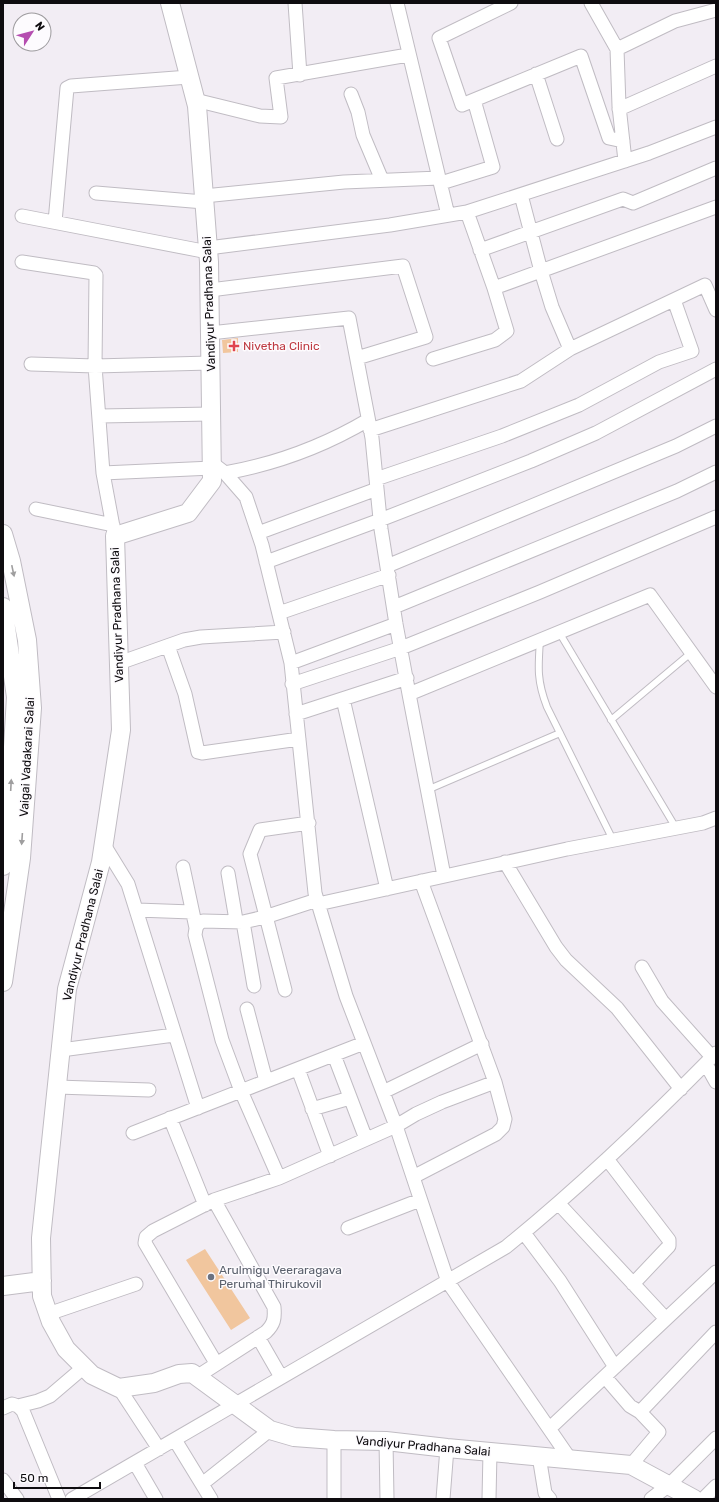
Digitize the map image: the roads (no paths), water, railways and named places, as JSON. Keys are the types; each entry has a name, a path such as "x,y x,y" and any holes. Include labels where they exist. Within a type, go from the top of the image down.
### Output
{"street":[{"name":"Vandiyur Pradhana Salai","path":"119,1388 92,1375 66,1349 48,1314 42,1296 41,1238 67,989 101,862 121,730 114,531 188,512 212,481 216,468 211,414 210,290 208,250 195,100 170,3"},
{"path":"295,3 300,75"},
{"path":"396,3 448,215"},
{"path":"511,3 439,38 462,105 581,56 609,138 622,141"},
{"path":"591,3 617,49 619,109 625,161"},
{"path":"617,49 675,21 716,10"},
{"path":"195,100 260,116 281,116 276,78 408,55"},
{"path":"619,109 716,66"},
{"path":"536,74 557,139"},
{"path":"55,222 68,88 71,86 189,78"},
{"path":"351,94 358,112 363,135 382,180"},
{"path":"96,192 204,199 344,182 382,180 440,180 493,167 474,100"},
{"path":"22,216 208,250 467,212 625,161 716,127"},
{"path":"480,250 623,199 633,203 716,168"},
{"path":"521,195 552,307 570,349"},
{"path":"494,288 716,207"},
{"path":"433,359 495,340 507,331 494,288 467,212"},
{"path":"22,262 94,273 96,276 95,366 100,416 103,473 114,531 36,508"},
{"path":"210,290 403,266 426,337 356,358"},
{"path":"103,473 216,468 246,470 300,452 369,425 521,381 570,349 705,286 716,310"},
{"path":"258,533 377,484 572,408 659,362 692,351 674,300"},
{"path":"210,333 349,318 369,425 380,520 396,624 444,876"},
{"path":"31,364 95,366 210,363"},
{"path":"266,562 531,462 596,433 716,369"},
{"path":"100,416 211,414"},
{"path":"279,613 388,570 676,446 716,426"},
{"path":"216,468 246,498 258,533 291,663 292,684 309,823 315,893 346,996 396,1126 448,1282 570,1459"},
{"path":"394,607 655,500 716,472"},
{"path":"292,684 401,648 540,592 716,517"},
{"name":"Vaigai Vadakarai Salai","path":"3,534 11,561 27,640 32,708 21,858 3,982"},
{"path":"409,694 650,595 715,682"},
{"name":"Vaigai Vadakarai Salai","path":"3,607 16,697 8,831 3,866"},
{"path":"291,663 396,624"},
{"path":"119,664 168,646 201,637 284,632"},
{"path":"168,646 185,694 198,752 202,753 299,740"},
{"path":"296,714 407,678"},
{"path":"343,699 387,889"},
{"path":"279,1178 241,1091 222,1040 195,935 198,923 203,921 240,921 265,917 318,902 387,889 505,862 703,823 716,818"},
{"path":"285,990 250,854 260,830 309,823"},
{"path":"104,845 128,884 198,1108"},
{"path":"505,862 556,947 566,960 617,1008 681,1089"},
{"path":"183,867 196,928"},
{"path":"228,874 254,986"},
{"path":"413,1177 496,1134 503,1127 505,1119 496,1082 421,881"},
{"path":"137,910 192,912"},
{"path":"642,967 662,1002 711,1058 716,1082"},
{"path":"247,1009 266,1081"},
{"path":"61,1050 174,1035"},
{"path":"134,1133 364,1043"},
{"path":"383,1092 482,1044"},
{"path":"334,1055 366,1140"},
{"path":"72,1499 506,1247 559,1204 681,1089 711,1058"},
{"path":"298,1069 330,1156"},
{"path":"216,1363 145,1243 146,1237 153,1231 209,1203 279,1178 366,1140 442,1102 496,1082"},
{"path":"57,1087 149,1090"},
{"path":"312,1109 350,1098"},
{"path":"159,1449 119,1388 154,1383 186,1372 198,1376 258,1337 273,1325 275,1317 274,1307 209,1203 170,1118"},
{"path":"607,1159 669,1240 669,1246 633,1284"},
{"path":"348,1228 420,1200"},
{"path":"559,1204 666,1319"},
{"path":"524,1233 560,1281 615,1367"},
{"path":"550,1428 716,1272"},
{"path":"3,1286 42,1281"},
{"path":"48,1314 136,1284"},
{"path":"640,1412 716,1332"},
{"path":"258,1337 281,1377"},
{"path":"18,1406 38,1402 50,1396 84,1367"},
{"name":"Vandiyur Pradhana Salai","path":"198,1376 270,1430 294,1437 334,1440 386,1441 631,1465 694,1499"},
{"path":"605,1377 630,1406 640,1412 659,1432 631,1465"},
{"path":"3,1408 12,1404 18,1406 23,1411 59,1499"},
{"path":"202,1484 270,1430"},
{"path":"651,1499 669,1485 716,1438"},
{"path":"175,1440 211,1499"},
{"path":"334,1440 334,1499"},
{"path":"386,1441 387,1499"},
{"path":"443,1499 447,1448"},
{"path":"489,1499 490,1452"},
{"path":"539,1456 545,1493 550,1499"},
{"path":"135,1463 156,1499"},
{"path":"3,1480 17,1499"},
{"path":"703,1499 716,1486"}],"lane":[{"path":"559,632 676,828"},
{"path":"540,640 538,673 541,690 560,734 613,840"},
{"path":"611,720 692,652"},
{"path":"427,790 560,734"}],"place":[{"name":"Nivetha Clinic","path":"234,346"},
{"name":"Arulmigu Veeraragava Perumal Thirukovil","path":"211,1277"}]}
